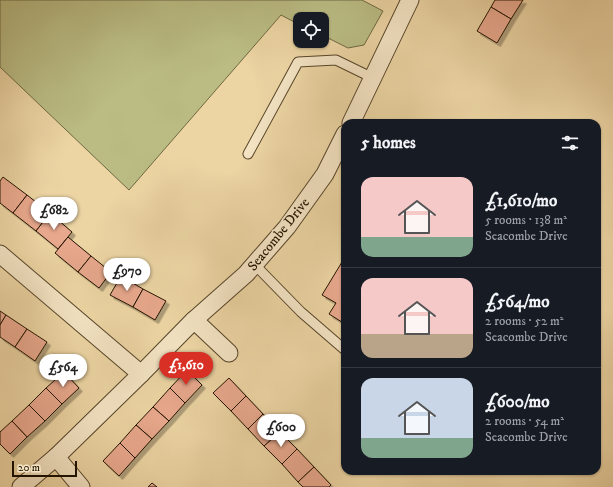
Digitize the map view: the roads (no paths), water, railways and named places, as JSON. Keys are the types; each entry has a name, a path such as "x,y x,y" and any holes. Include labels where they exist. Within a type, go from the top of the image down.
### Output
{"street":[{"path":"353,119 410,0"},
{"name":"Seacombe Drive","path":"20,487 56,457 194,320 255,265 287,227 325,174 341,142"},
{"path":"0,254 141,374"},
{"path":"194,320 229,353"},
{"path":"56,457 81,487"}],"lane":[{"path":"248,154 298,62 336,60 373,78"},
{"path":"255,265 300,312 341,347"}]}
